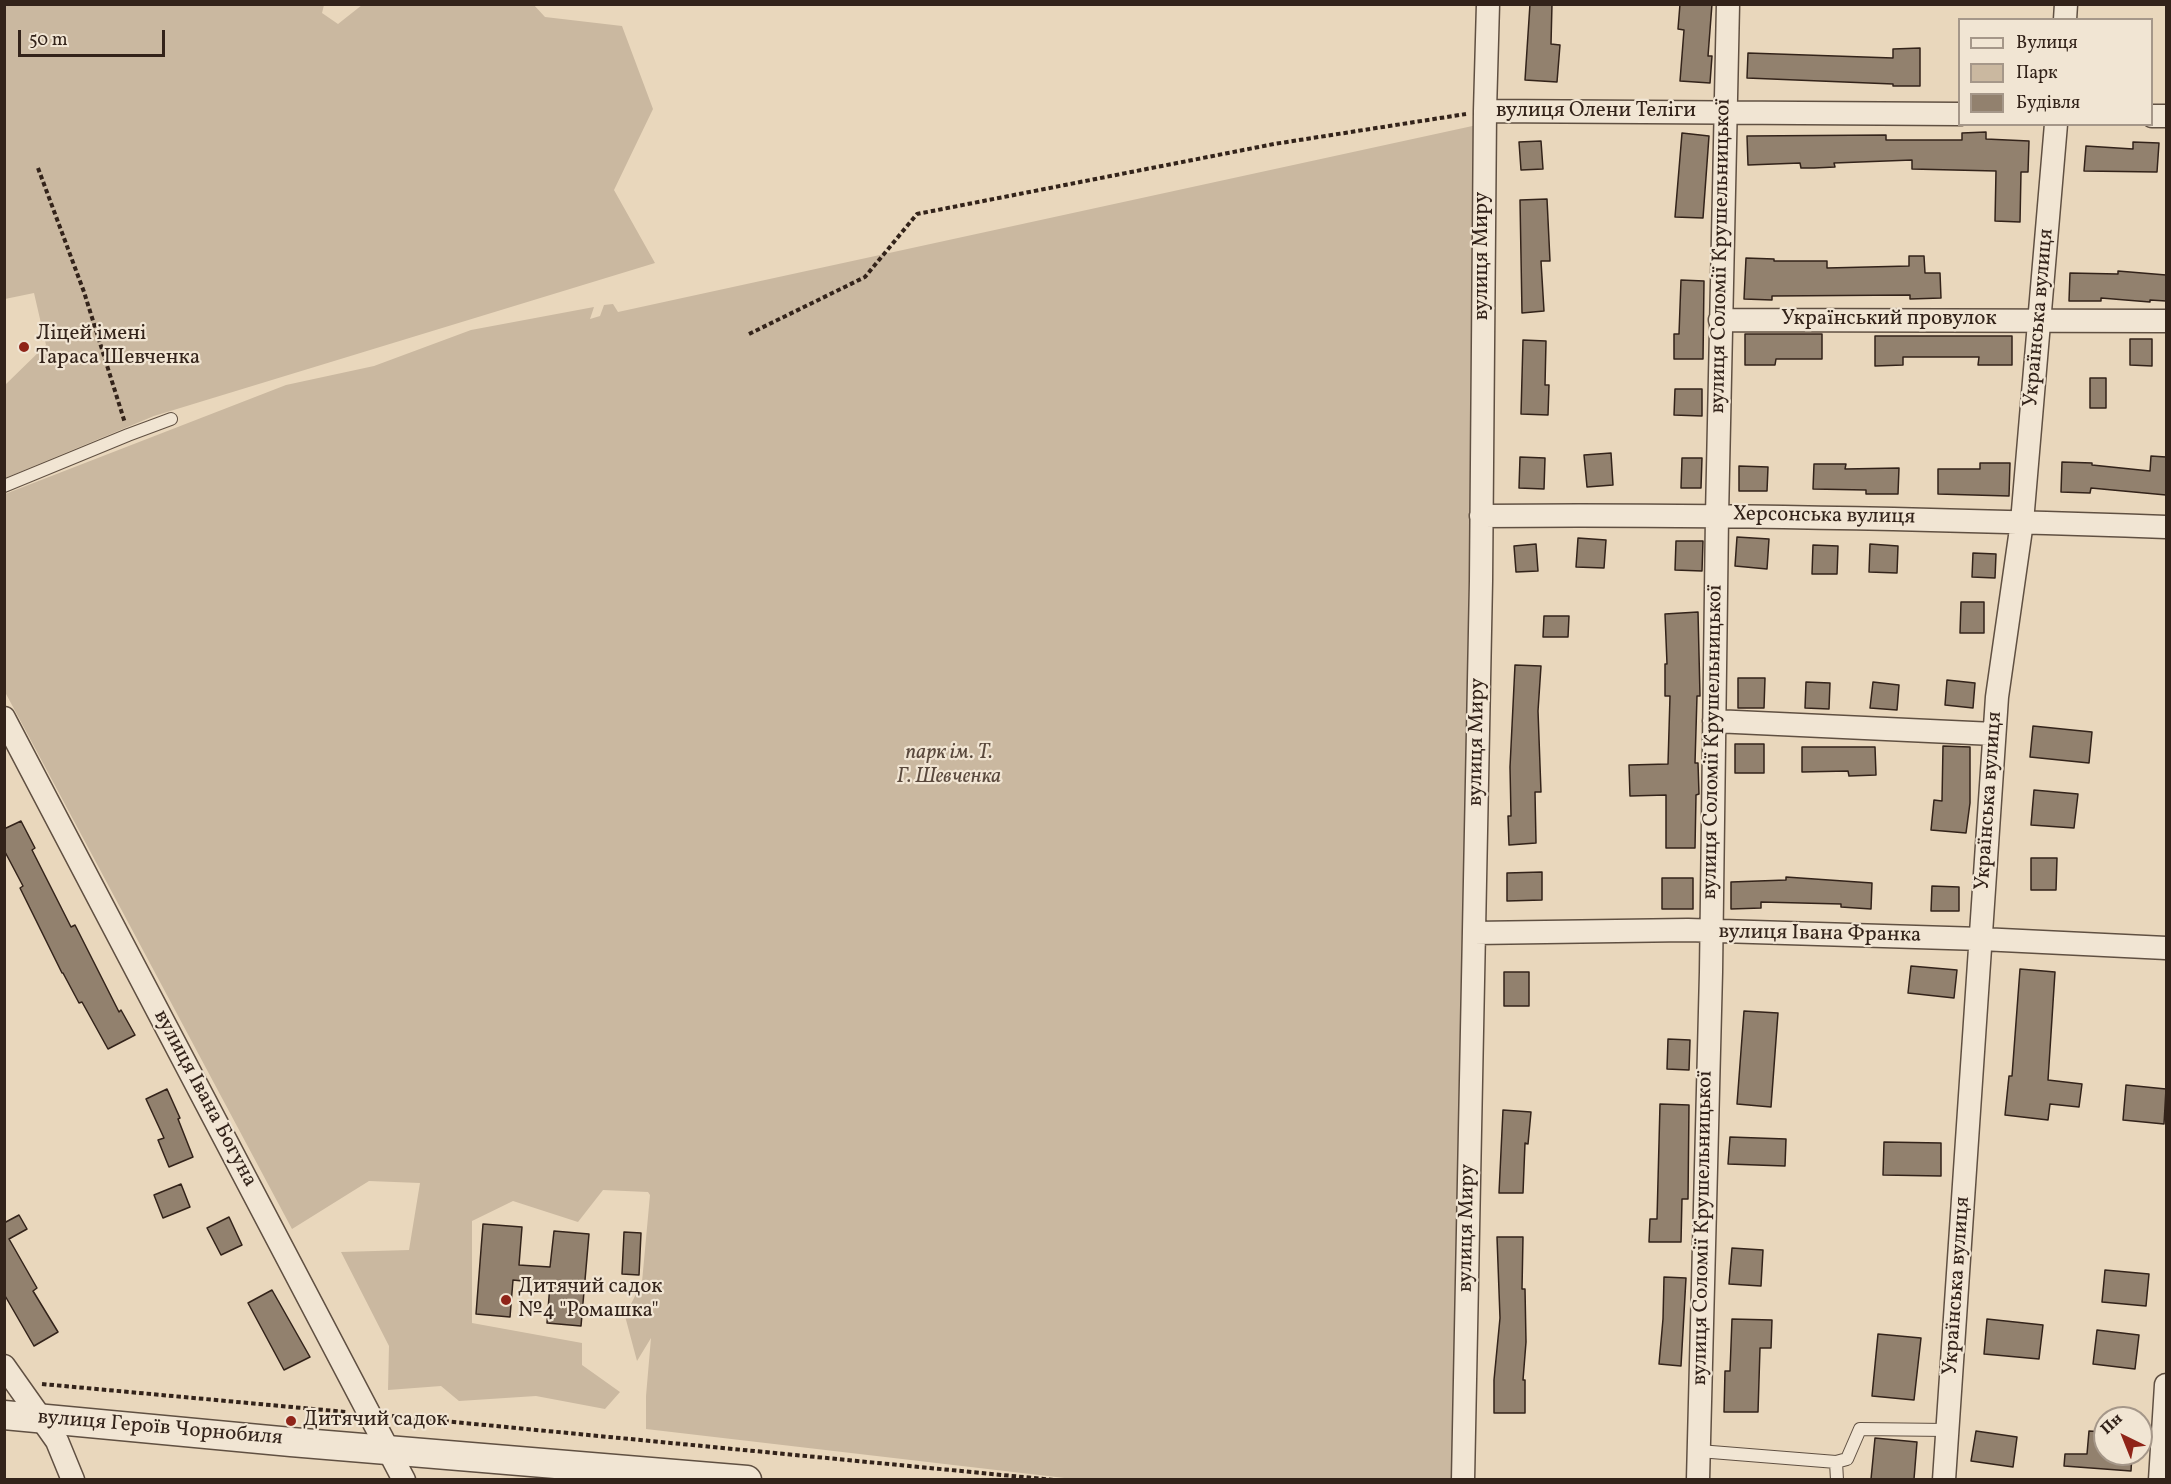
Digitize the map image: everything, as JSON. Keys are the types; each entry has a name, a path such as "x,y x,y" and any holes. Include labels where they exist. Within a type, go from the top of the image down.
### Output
{"street":[{"name":"вулиця Миру","path":"1464,1479 1488,4"},
{"name":"вулиця Соломії Крушельницької","path":"1698,1479 1712,932 1720,320 1728,4"},
{"name":"вулиця Олени Теліги","path":"1485,111 1958,114"},
{"name":"Українська вулиця","path":"1944,1479 1994,734 2022,522 2056,126"},
{"name":"Український провулок","path":"1720,320 2166,321"},
{"name":"Херсонська вулиця","path":"1481,516 1717,516 2166,527"},
{"name":"вулиця Івана Богуна","path":"4,718 404,1479"},
{"path":"1714,721 1994,734"},
{"name":"вулиця Івана Франка","path":"1474,933 1688,930 1981,939 2166,948"},
{"path":"9,1373 57,1441 72,1479"},
{"path":"2160,1479 2166,1385"},
{"name":"вулиця Героїв Чорнобиля","path":"4,1414 387,1449 575,1472 747,1479"}],"lane":[{"path":"4,486 171,420"},
{"path":"1699,1451 1836,1462 1847,1459 1860,1429 1947,1430"},
{"path":"1836,1462 1837,1479"}],"path":[{"path":"749,334 865,277 917,214 1274,144 1485,111"},
{"path":"38,168 84,292 129,435"},
{"path":"9,1373 368,1414 1054,1479"}],"green space":[{"path":"533,4 545,17 622,26 653,109 614,190 655,263 154,416 5,478 5,385 46,345 34,293 5,299 5,5 324,5 322,13 338,24 362,5"},
{"name":"парк ім. Т. Г. Шевченка","path":"1477,125 1453,1479 1073,1479 646,1429 646,1396 651,1338 637,1361 625,1316 642,1282 650,1195 648,1192 603,1190 578,1222 513,1201 472,1221 472,1323 582,1343 582,1365 620,1392 605,1409 536,1396 459,1401 441,1386 388,1390 389,1346 341,1252 409,1250 420,1183 369,1181 292,1229 5,692 5,494 286,385 374,366 471,330 594,307 590,319 600,316 604,305 613,304 618,312"}],"building":[{"path":"1530,4 1552,4 1551,44 1560,45 1557,82 1525,80"},
{"path":"1680,4 1712,4 1708,56 1712,56 1710,83 1680,81 1684,30 1678,29"},
{"path":"1920,48 1920,86 1747,78 1748,53 1893,58 1893,49"},
{"path":"1986,132 1986,139 2029,141 2028,172 2021,172 2020,222 1995,221 1996,171 1912,169 1912,160 1834,163 1835,167 1814,168 1801,168 1800,163 1748,165 1747,136 1886,135 1886,140 1962,140 1962,133"},
{"path":"1682,133 1709,136 1703,218 1675,217"},
{"path":"1541,141 1543,169 1521,170 1519,142"},
{"path":"2133,142 2159,143 2157,172 2084,171 2086,146 2133,149"},
{"path":"1547,199 1550,261 1541,261 1544,311 1522,313 1520,200"},
{"path":"1909,256 1924,256 1925,273 1940,273 1941,298 1910,299 1910,295 1772,296 1772,300 1744,299 1746,258 1774,259 1774,261 1827,261 1827,268 1909,266"},
{"path":"2118,271 2166,275 2166,301 2101,298 2101,301 2069,301 2070,273 2118,274"},
{"path":"1681,280 1704,281 1703,359 1674,359 1674,334 1679,334"},
{"path":"1745,334 1822,334 1822,359 1776,359 1775,365 1745,365"},
{"path":"1875,336 2012,336 2012,365 1978,365 1979,357 1903,357 1903,365 1875,366"},
{"path":"2130,339 2152,339 2152,366 2130,365"},
{"path":"1523,340 1546,341 1545,385 1549,385 1548,415 1521,414"},
{"path":"2090,378 2106,378 2106,408 2090,408"},
{"path":"1675,389 1702,389 1702,416 1674,415"},
{"path":"1611,453 1613,485 1587,487 1584,455"},
{"path":"2151,456 2166,457 2166,495 2091,488 2090,493 2061,492 2062,462 2092,463 2092,465 2150,471"},
{"path":"1520,457 1545,458 1544,489 1519,488"},
{"path":"1682,458 1702,458 1701,488 1681,488"},
{"path":"1980,463 2010,463 2009,496 1938,494 1938,469 1980,469"},
{"path":"1814,464 1846,464 1845,469 1899,468 1898,494 1866,494 1866,490 1813,489"},
{"path":"1739,466 1768,467 1767,491 1739,491"},
{"path":"1737,537 1769,539 1767,569 1735,566"},
{"path":"1578,538 1606,540 1604,568 1576,567"},
{"path":"1676,541 1703,541 1702,571 1675,570"},
{"path":"1536,544 1538,571 1516,572 1514,546"},
{"path":"1870,544 1898,546 1897,573 1869,572"},
{"path":"1813,545 1838,546 1837,574 1812,574"},
{"path":"1973,553 1996,554 1995,578 1972,577"},
{"path":"1961,602 1984,602 1984,633 1960,633"},
{"path":"1698,612 1700,696 1697,696 1695,763 1698,763 1699,794 1696,795 1695,848 1666,848 1666,795 1630,796 1629,765 1668,764 1670,696 1665,696 1665,664 1667,664 1665,614"},
{"path":"1544,616 1569,616 1568,637 1543,637"},
{"path":"1515,665 1541,666 1538,711 1541,792 1535,792 1536,843 1509,845 1508,816 1511,816 1510,767"},
{"path":"1738,678 1765,678 1764,708 1738,708"},
{"path":"1947,680 1975,683 1973,708 1945,705"},
{"path":"1806,682 1830,683 1829,709 1805,708"},
{"path":"1873,682 1899,685 1897,710 1870,708"},
{"path":"2033,726 2092,732 2089,763 2030,757"},
{"path":"1735,744 1764,744 1764,773 1735,773"},
{"path":"1943,746 1970,747 1970,803 1966,833 1931,830 1934,800 1942,801"},
{"path":"1802,747 1875,747 1876,775 1849,776 1848,771 1802,772"},
{"path":"2034,790 2078,794 2074,828 2031,825"},
{"path":"21,821 35,848 32,850 71,927 75,925 119,1012 121,1010 135,1035 108,1049 82,1002 79,1003 62,973 20,888 23,886 4,850 4,829"},
{"path":"2031,858 2057,858 2056,890 2031,890"},
{"path":"1542,872 1542,900 1507,901 1507,873"},
{"path":"1786,877 1872,883 1871,909 1841,907 1841,904 1761,902 1761,908 1731,909 1731,882 1786,880"},
{"path":"1662,878 1693,878 1693,909 1662,909"},
{"path":"1932,886 1959,887 1959,911 1931,911"},
{"path":"1911,966 1957,970 1954,998 1908,993"},
{"path":"2020,969 2055,972 2048,1080 2082,1084 2079,1107 2050,1104 2048,1120 2005,1115 2009,1076 2012,1076"},
{"path":"1504,972 1529,972 1529,1006 1504,1006"},
{"path":"1744,1011 1778,1013 1771,1107 1737,1104"},
{"path":"1668,1039 1690,1040 1689,1070 1667,1069"},
{"path":"2126,1085 2166,1089 2164,1124 2123,1120"},
{"path":"167,1089 193,1157 169,1167 158,1140 164,1138 146,1099"},
{"path":"1660,1104 1689,1105 1688,1199 1682,1199 1681,1242 1649,1242 1650,1219 1657,1219"},
{"path":"1503,1110 1531,1112 1528,1144 1525,1143 1523,1193 1499,1193"},
{"path":"1730,1137 1786,1139 1785,1166 1728,1164"},
{"path":"1884,1142 1941,1143 1941,1176 1883,1175"},
{"path":"181,1184 190,1207 163,1218 154,1195"},
{"path":"19,1215 27,1229 9,1239 37,1288 33,1291 58,1332 34,1346 4,1294 4,1223"},
{"path":"229,1217 242,1245 221,1255 207,1228"},
{"path":"483,1224 522,1227 519,1265 550,1267 554,1231 589,1234 581,1326 547,1323 550,1284 513,1280 510,1317 476,1314"},
{"path":"624,1232 641,1233 639,1275 622,1274"},
{"path":"1497,1237 1523,1237 1522,1289 1525,1289 1526,1342 1523,1380 1525,1380 1525,1413 1494,1413 1494,1380 1500,1318"},
{"path":"1732,1248 1763,1250 1761,1286 1729,1284"},
{"path":"2105,1270 2149,1274 2146,1306 2102,1302"},
{"path":"1664,1277 1686,1278 1681,1366 1659,1364"},
{"path":"272,1290 310,1357 284,1370 248,1303"},
{"path":"1732,1319 1772,1320 1771,1348 1760,1348 1758,1412 1724,1412 1725,1371 1730,1371"},
{"path":"1987,1319 2043,1325 2039,1359 1984,1354"},
{"path":"2097,1330 2139,1335 2135,1369 2093,1364"},
{"path":"1878,1334 1921,1338 1914,1400 1872,1396"},
{"path":"1976,1431 2017,1437 2013,1467 1971,1461"},
{"path":"2089,1431 2093,1431 2093,1466 2131,1466 2131,1471 2064,1466 2065,1454 2087,1454"},
{"path":"1875,1438 1917,1442 1914,1479 1871,1479"}],"place":[{"name":"Ліцей імені Тараса Шевченка","path":"24,347"},
{"name":"Дитячий садок №4 \"Ромашка\"","path":"506,1300"},
{"name":"Дитячий садок","path":"291,1421"}]}
